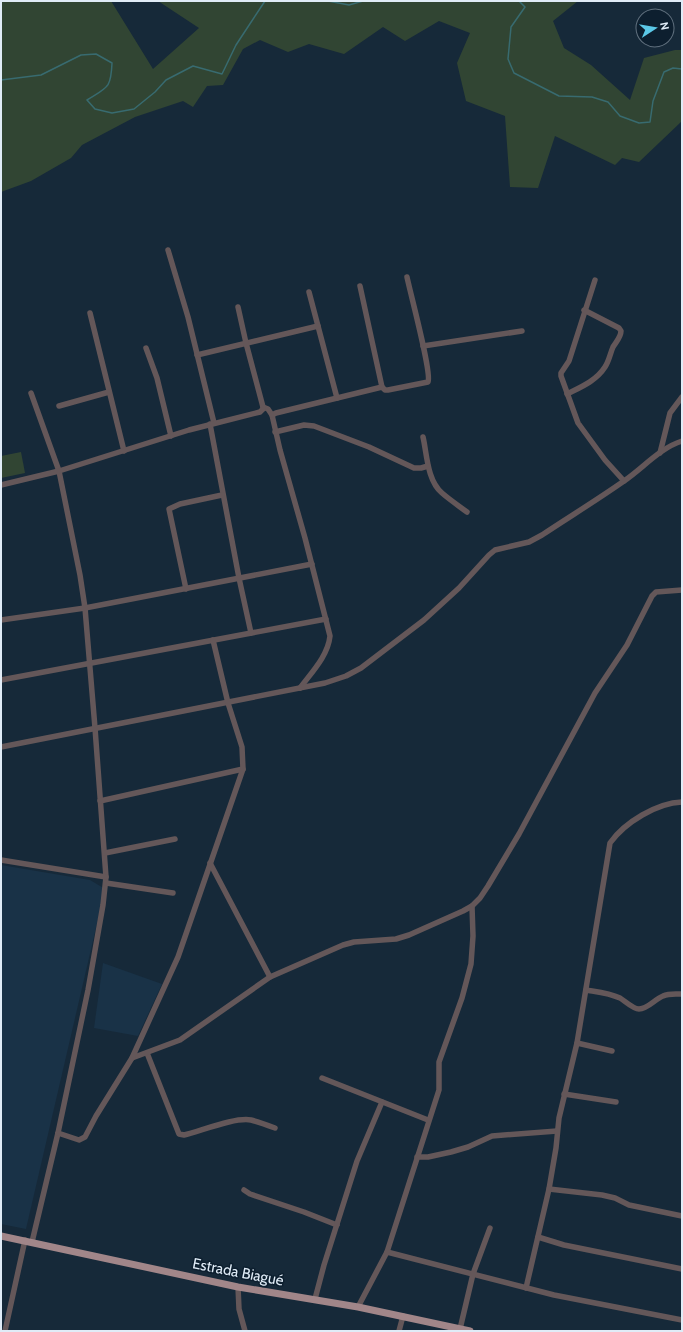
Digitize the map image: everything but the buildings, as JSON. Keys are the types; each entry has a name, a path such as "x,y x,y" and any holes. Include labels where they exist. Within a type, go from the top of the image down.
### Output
{"main road":[{"name":"Estrada Biagué","path":"1,1236 238,1287 358,1307 470,1331"}],"street":[{"path":"168,250 197,355 212,424 222,495 250,633"},
{"path":"360,286 382,386 385,390 388,390 428,382 429,376 423,346 407,277"},
{"path":"595,280 584,310 569,361 561,373 562,380 578,423 605,460 624,481"},
{"path":"309,292 337,398"},
{"path":"1,485 59,471 171,436 260,412 263,407 238,307"},
{"path":"567,394 600,375 606,366 621,334 619,328 584,310"},
{"path":"90,313 124,451"},
{"path":"197,355 318,326"},
{"path":"423,346 522,331"},
{"path":"146,348 157,378 171,436"},
{"path":"272,415 382,386"},
{"path":"59,406 109,392"},
{"path":"5,1331 58,1133 90,983 106,880 85,608 75,547 59,471 31,393"},
{"path":"660,453 670,413 682,397"},
{"path":"263,407 268,409 272,415 275,432 312,564 330,636 328,646 321,659 300,688"},
{"path":"275,432 304,426 314,426 369,447 414,468 428,466"},
{"path":"423,437 428,466 434,483 441,492 467,512"},
{"path":"1,747 334,681 360,668 431,614 459,588 495,550 536,539 624,481 660,453 682,441"},
{"path":"186,589 169,509 180,504 222,495"},
{"path":"1,620 85,608 312,564"},
{"path":"132,1058 172,1044 190,1035 270,977 343,945 354,942 396,938 409,935 472,906 480,898 488,886 519,834 595,693 627,645 652,596 656,592 682,590"},
{"path":"1,680 326,619"},
{"path":"58,1133 79,1140 85,1137 96,1116 132,1058 178,957 243,769 242,747 228,703 214,640"},
{"path":"100,801 243,769"},
{"path":"526,1288 549,1189 556,1148 557,1131 586,990 610,843 624,829 644,814 672,802 682,802"},
{"path":"104,854 175,839"},
{"path":"1,860 173,893"},
{"path":"210,863 270,977"},
{"path":"358,1307 387,1252 428,1120 439,1090 438,1062 462,998 471,964 473,936 472,906"},
{"path":"586,990 613,995 626,1001 635,1009 644,1008 662,996 668,994 682,994"},
{"path":"576,1043 612,1051"},
{"path":"147,1053 179,1134 184,1135 234,1121 246,1120 252,1120 275,1128"},
{"path":"322,1078 428,1120"},
{"path":"564,1094 616,1102"},
{"path":"315,1299 357,1161 382,1102"},
{"path":"417,1157 428,1157 451,1152 468,1147 492,1136 557,1131"},
{"path":"549,1189 602,1194 615,1198 629,1205 682,1216"},
{"path":"244,1190 250,1194 337,1225"},
{"path":"460,1329 473,1274 490,1228"},
{"path":"538,1237 570,1246 682,1269"},
{"path":"387,1252 554,1295 682,1320"},
{"path":"238,1287 239,1309 245,1331"},
{"path":"399,1331 403,1316"}],"shaded area":[{"path":"1,865 90,880 105,889 26,1229 1,1224"},
{"path":"103,963 162,984 138,1036 94,1028"}],"green space":[{"path":"1,1 111,1 153,69 199,28 158,1 578,1 553,21 564,48 591,65 630,100 644,58 675,50 682,50 682,121 639,162 622,158 615,165 555,136 538,188 510,187 505,116 466,101 457,63 470,33 439,21 405,41 383,27 344,54 309,44 288,52 260,40 243,49 223,85 207,86 193,107 183,101 135,117 82,145 71,158 31,181 1,192"},
{"path":"21,452 25,473 1,478 1,456"}],"waterway":[{"path":"1,80 41,75 81,55 96,54 112,63 111,78 104,89 87,100 95,109 112,113 134,109 155,92 166,80 193,66 222,74 236,45 265,1"},
{"path":"328,1 349,5 363,1"},
{"path":"519,1 525,7 511,27 508,59 514,73 559,96 592,97 608,102 620,116 639,123 650,122 653,101 664,72 673,68 682,69"}]}
